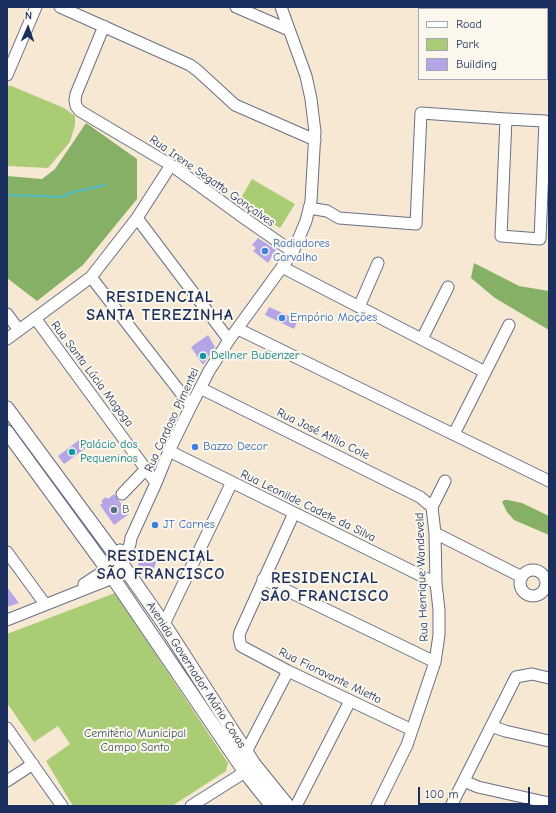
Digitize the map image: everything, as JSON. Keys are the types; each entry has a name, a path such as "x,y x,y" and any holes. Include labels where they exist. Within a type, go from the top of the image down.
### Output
{"main road":[{"name":"Avenida Governador Mário Covas","path":"7,408 119,560 164,624 246,752 288,806"},
{"name":"Avenida Governador Mário Covas","path":"7,432 110,574 245,772 272,806"}],"street":[{"path":"7,75 36,7"},
{"path":"60,7 190,66 198,71 235,106 315,140"},
{"path":"236,7 289,30"},
{"name":"Rua Cardoso Pimentel","path":"7,620 77,592 82,585 110,574 130,544 131,538 169,452 200,388 229,340 293,252 306,221 309,208 313,180 315,140 311,99 306,76 280,7"},
{"name":"Rua Irene Segatto Gonçalves","path":"104,26 76,94 76,106 80,111 171,165 293,252"},
{"path":"309,208 327,211 339,218 416,224 421,113 545,121 545,209 540,240 501,236 506,119"},
{"path":"7,339 91,277 137,218 171,165"},
{"path":"137,218 229,340"},
{"path":"359,307 378,263"},
{"path":"282,267 485,372"},
{"path":"91,277 173,385 191,406"},
{"path":"422,339 448,287"},
{"path":"7,314 19,330"},
{"name":"Rua Santa Lúcia Magoga","path":"35,318 156,483"},
{"path":"454,434 509,325"},
{"path":"238,329 549,481"},
{"name":"Rua José Atílio Cole","path":"200,388 420,497 432,507"},
{"name":"Rua Leonilde Cadete da Silva","path":"169,452 436,583"},
{"path":"122,494 146,469"},
{"name":"Rua Henrique Wandeveld","path":"377,806 406,745 435,662 439,635 439,610 436,583 435,533 432,507 445,481"},
{"path":"164,624 232,482"},
{"path":"294,513 263,579 435,662"},
{"path":"435,533 522,577"},
{"path":"7,552 45,604"},
{"name":"Rua Fioravante Mietto","path":"263,579 240,632 239,641 241,646 350,701 412,730"},
{"path":"246,752 288,670"},
{"path":"451,806 516,677 532,674 549,678"},
{"path":"296,806 350,701"},
{"path":"491,726 505,731 549,741"},
{"path":"7,728 62,806"},
{"path":"7,781 33,764"},
{"path":"191,806 245,772"},
{"path":"464,781 478,787 549,803"}],"green space":[{"path":"476,7 549,7 549,22 548,8"},
{"path":"9,85 64,108 75,116 75,125 70,142 48,168 7,166 7,90"},
{"path":"86,123 137,159 137,199 83,265 37,301 7,278 7,176 42,179 55,169"},
{"path":"252,179 295,204 280,228 238,203"},
{"path":"474,263 519,286 549,291 549,330 495,298 471,278"},
{"path":"7,418 102,547 99,550 7,425"},
{"path":"504,500 522,503 549,516 549,535 514,520 507,512 502,502"},
{"name":"Cemitério Municipal Campo Santo","path":"115,593 228,763 226,771 172,806 73,806 46,761 70,744 58,726 34,742 7,703 7,634"}],"building":[{"name":"Radiadores Carvalho","path":"258,238 276,250 268,263 253,251 256,248 252,245"},
{"path":"269,307 298,320 294,329 265,315"},
{"name":"Dellner Bubenzer","path":"208,335 215,347 203,365 191,347"},
{"name":"Palácio dos Pequeninos","path":"79,440 86,448 64,464 58,456"},
{"name":"B","path":"114,494 129,514 114,525 100,505 103,503 101,501 106,497 108,499"},
{"path":"141,552 157,560 150,578 145,575 138,564 137,559"},
{"path":"7,587 19,603 7,607"}],"waterway":[{"path":"7,195 62,197 70,193 105,185"}],"place":[{"name":"Radiadores Carvalho","path":"265,251"},
{"name":"Empório Moções","path":"282,318"},
{"name":"Dellner Bubenzer","path":"203,356"},
{"name":"Bazzo Decor","path":"195,447"},
{"name":"Palácio dos Pequeninos","path":"72,452"},
{"name":"B","path":"114,510"},
{"name":"JT Carnes","path":"155,525"}],"district":[{"name":"RESIDENCIAL SANTA TEREZINHA","path":"160,306"},
{"name":"RESIDENCIAL SÃO FRANCISCO","path":"161,565"},
{"name":"RESIDENCIAL SÃO FRANCISCO","path":"325,587"}]}
